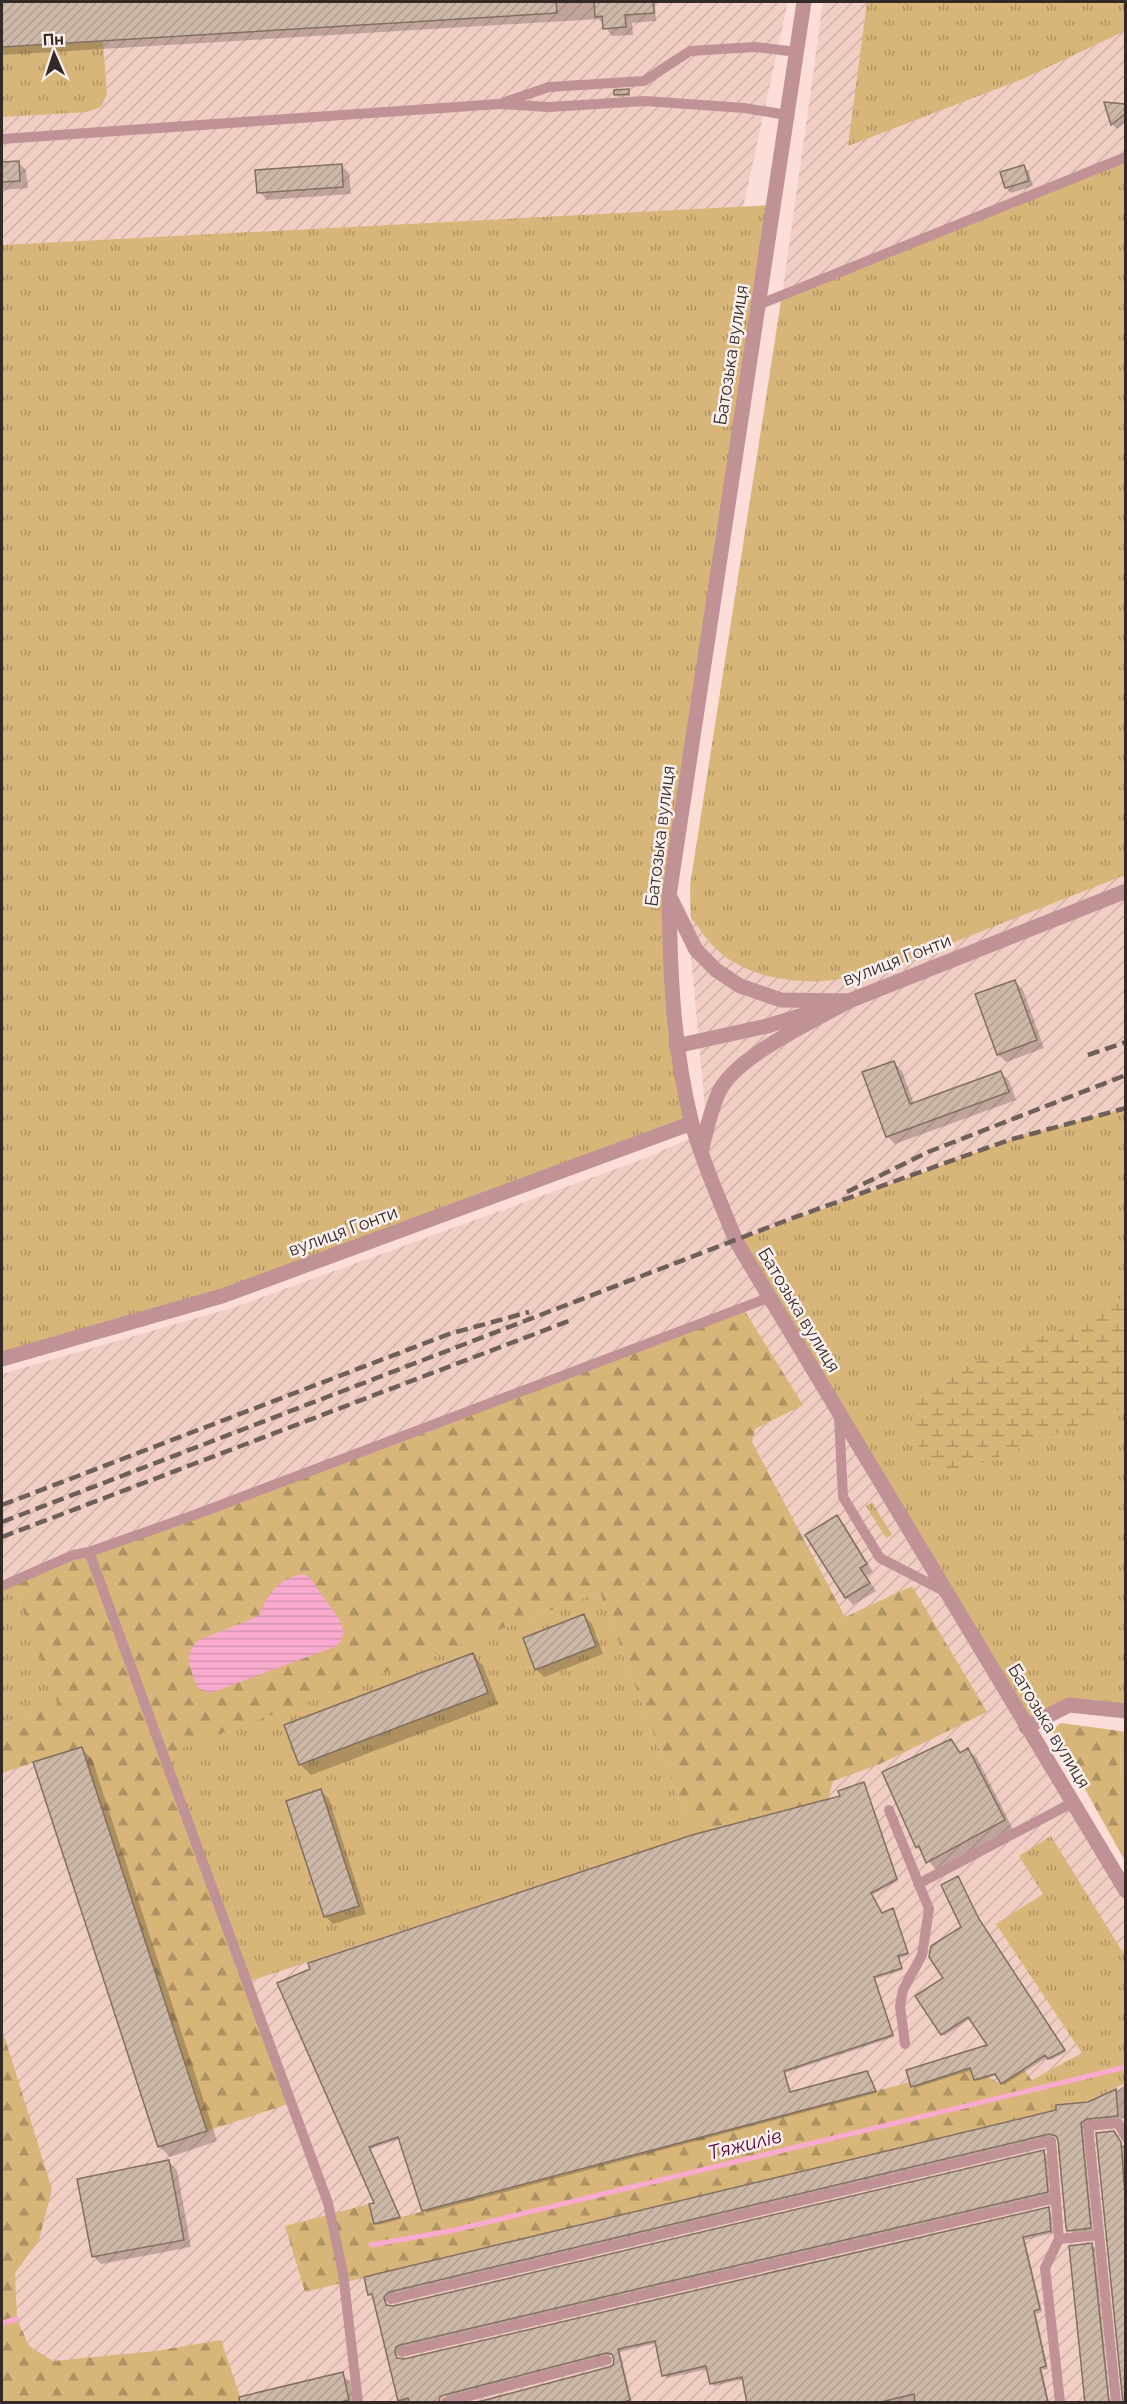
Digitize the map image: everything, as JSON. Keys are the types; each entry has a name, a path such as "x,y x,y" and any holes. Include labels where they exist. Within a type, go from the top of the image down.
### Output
{"street":[{"name":"Батозька вулиця","path":"804,2 669,896 670,981 676,1046 692,1124 735,1241 1125,1891"},
{"name":"вулиця Гонти","path":"676,1046 767,1026 849,1001 1125,891"},
{"path":"669,896 696,950 716,970 740,986 781,1000 849,1001"},
{"path":"701,1152 718,1093 728,1077 740,1065 764,1049 849,1001"},
{"name":"вулиця Гонти","path":"2,1359 222,1296 692,1124"},
{"path":"1026,1727 1069,1705 1125,1711"}],"lane":[{"path":"500,104 549,87 644,81 690,51 755,46 797,52"},
{"path":"644,81 645,100"},
{"path":"2,139 500,104 549,107 645,100 744,108 787,115"},
{"path":"758,305 1125,157"},
{"path":"2,1586 72,1555 89,1552 209,1509 768,1298"},
{"path":"839,1416 843,1497 864,1532 880,1558 946,1592"},
{"path":"89,1552 328,2203 343,2273 358,2403"},
{"path":"918,1884 1072,1803"},
{"path":"889,1810 929,1910 922,1955 903,1990 900,2006 905,2044"},
{"path":"1116,2403 1088,2126 1118,2123 1125,2137"},
{"path":"391,2299 1051,2141 1059,2239 1045,2268 1060,2403"},
{"path":"402,2352 1056,2198"},
{"path":"1059,2239 1099,2235"},
{"path":"446,2403 607,2360"}],"shaded area":[{"path":"2,2 788,2 743,208 2,245"},
{"path":"823,2 1125,2 1125,1108 1009,1140 930,1168 738,1245 1125,1890 1125,2402 2,2402 2,1374 235,1307 643,1159 707,1131 691,957 690,886 785,275"},
{"path":"304,1574 309,1577 341,1623 343,1634 337,1646 210,1693 198,1688 189,1657 194,1645 199,1640 259,1616 275,1588 288,1579"}],"green space":[{"path":"867,2 1125,2 1125,31 1025,78 848,146"},
{"path":"103,41 107,94 101,107 87,112 2,117 2,47"},
{"path":"1125,157 1125,875 868,974 826,981 804,981 763,975 743,967 724,956 691,918 690,886 782,295"},
{"path":"774,205 669,896 692,1123 222,1296 2,1359 2,245"},
{"path":"1125,1108 1125,1711 1069,1705 1026,1727 736,1241 1009,1140"},
{"path":"1125,1294 1125,1407 952,1475 931,1463 924,1455 916,1438 912,1404 935,1378 1083,1321 1111,1307"},
{"path":"743,1308 803,1405 755,1429 752,1442 845,1617 912,1586 987,1712 880,1764 833,1781 828,1799 692,1835 600,1592 164,1755 291,2103 207,2131 82,1747 2,1773 2,1726 58,1704 12,1581"},
{"path":"872,1502 892,1535 886,1538 866,1506"},
{"path":"12,1581 59,1704 2,1726 2,1586"},
{"path":"600,1592 692,1835 247,1982 163,1755"},
{"path":"1061,1723 1120,1731 1121,1793 1126,1801 1125,1861 1052,1730"},
{"path":"1120,1731 1125,1732 1125,1800 1121,1793"},
{"path":"1051,1836 1125,1956 1125,2083 1091,2100 1053,2111 1032,2080 1082,2053 996,1924 1043,1894 1019,1856"},
{"path":"2,2029 52,2189 39,2240 15,2273 17,2319 29,2346 53,2361 156,2351 221,2340 242,2402 2,2402"},
{"path":"970,2069 974,2080 987,2076 1001,2084 1024,2069 1053,2111 305,2292 285,2226 369,2204 375,2224 910,2082 912,2087"}],"building":[{"path":"2,2 556,2 557,13 2,47"},
{"path":"594,2 653,2 654,13 625,15 626,27 603,29 602,16 595,17"},
{"path":"629,89 629,94 614,95 614,90"},
{"path":"1104,102 1125,104 1125,114 1111,125"},
{"path":"19,161 20,181 2,182 2,162"},
{"path":"342,164 343,187 257,193 255,170"},
{"path":"1024,165 1029,181 1005,188 1000,172"},
{"path":"1015,980 1037,1040 997,1055 975,994"},
{"path":"894,1061 910,1104 1001,1071 1009,1092 886,1137 862,1072"},
{"path":"837,1515 867,1564 860,1568 870,1583 845,1598 805,1535"},
{"path":"584,1614 596,1646 535,1670 523,1638"},
{"path":"473,1653 488,1693 299,1765 284,1725"},
{"path":"951,1739 960,1753 968,1748 1005,1820 926,1863 919,1846 916,1848 882,1772"},
{"path":"82,1747 207,2131 158,2147 33,1762"},
{"path":"864,1782 897,1879 871,1893 882,1913 893,1908 908,1953 898,1956 902,1968 874,1977 893,2035 784,2071 790,2092 867,2071 876,2091 422,2211 398,2137 369,2147 400,2217 374,2224 369,2204 374,2203 277,1983 310,1969 308,1963 692,1835 840,1796 838,1791"},
{"path":"321,1789 359,1906 324,1917 286,1801"},
{"path":"958,1876 979,1919 1065,2050 1048,2059 1045,2055 1001,2084 995,2074 974,2080 970,2068 911,2087 906,2070 987,2045 968,2017 941,2035 915,1996 943,1978 929,1957 931,1946 961,1927 941,1885"},
{"path":"1116,2089 1118,2116 1087,2119 1081,2123 1091,2228 1067,2231 1058,2140 1056,2136 1049,2134 389,2292 384,2297 386,2305 393,2306 1044,2150 1048,2192 400,2345 396,2347 395,2353 397,2358 404,2359 1049,2207 1051,2231 1023,2237 1040,2309 1034,2311 1046,2366 1040,2368 1048,2403 915,2403 914,2394 877,2403 747,2403 742,2377 710,2384 706,2366 662,2376 655,2341 618,2349 630,2400 621,2403 474,2403 609,2367 613,2365 614,2359 612,2354 606,2353 444,2395 440,2397 439,2403 409,2403 408,2398 398,2401 372,2294 368,2295 364,2277 1056,2110 1056,2105 1088,2102"},
{"path":"1114,2131 1121,2142 1125,2195 1125,2403 1123,2403 1096,2133"},
{"path":"169,2160 184,2240 92,2257 77,2179"},
{"path":"1092,2243 1109,2403 1085,2403 1069,2246"},
{"path":"343,2372 349,2400 337,2403 240,2403 239,2397"}],"waterway":[{"name":"Тяжилів","path":"371,2245 455,2230 1126,2067"},
{"name":"Тяжилів","path":"2,2323 17,2319"}],"railway":[{"path":"1088,1055 1126,1042"},
{"path":"847,1192 928,1152 1126,1075"},
{"path":"2,1522 790,1219 1009,1140 1126,1108"},
{"path":"2,1505 449,1334 529,1312"},
{"path":"2,1537 574,1319"}]}
